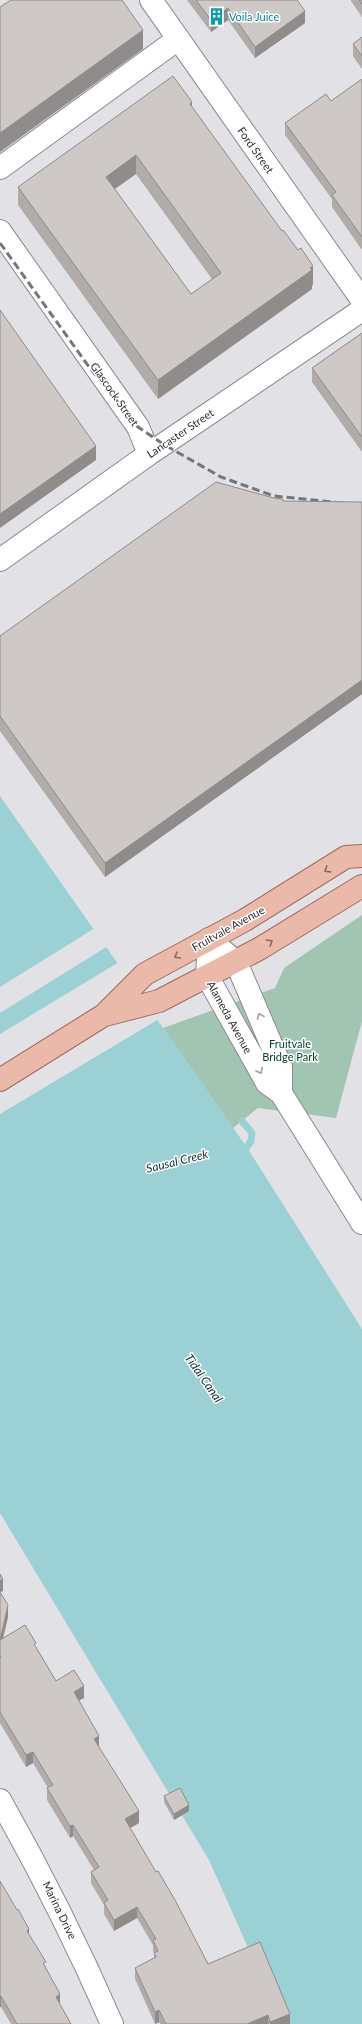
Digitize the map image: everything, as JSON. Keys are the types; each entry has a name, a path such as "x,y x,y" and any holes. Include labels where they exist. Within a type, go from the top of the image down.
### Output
{"main road":[{"name":"Fruitvale Avenue","path":"0,1080 104,1015 145,974 246,920 346,857 362,856"},
{"name":"Fruitvale Avenue","path":"104,1015 158,1001 236,962 362,886"}],"street":[{"name":"Ford Street","path":"151,0 362,300"},
{"path":"0,168 178,39"},
{"name":"Glascock Street","path":"0,231 138,427 149,454"},
{"name":"Glascock Street","path":"0,255 104,400 149,454"},
{"name":"Lancaster Street","path":"0,560 149,454 362,310"},
{"path":"208,939 236,962 281,1067 281,1093"},
{"name":"Alameda Avenue","path":"208,939 207,976 266,1083 281,1093 362,1224"},
{"name":"Marina Drive","path":"0,1800 42,1875 82,1954 112,2024"}],"green space":[{"name":"Fruitvale Bridge Park","path":"362,915 362,1021 336,1118 258,1108 233,1128 163,1028 275,988 284,968"}],"water":[{"name":"Tidal Canal","path":"0,796 246,1146 362,1329 362,2024 282,2024 209,1860 0,1513"}],"pier":[{"path":"95,928 108,946 0,1013 0,987"},
{"path":"119,962 159,1019 0,1114 0,1034"}],"building":[{"path":"11,0 122,0 143,30 0,133 0,7"},
{"path":"196,0 297,0 305,11 255,47 228,8 211,20"},
{"path":"362,37 362,56 353,44"},
{"path":"173,76 192,102 190,104 282,231 283,230 298,250 301,248 313,266 310,268 312,270 158,380 18,187","holes":["136,155 221,273 191,294 106,177"]},
{"path":"362,79 362,237 332,195 336,192 285,123 326,94 331,101"},
{"path":"0,310 96,446 0,514"},
{"path":"362,333 362,437 312,368"},
{"path":"216,482 274,498 283,499 283,501 362,502 362,680 105,863 0,716 0,636"},
{"path":"0,1574 3,1579 0,1581"},
{"path":"0,1592 8,1605 0,1640"},
{"path":"25,1625 36,1643 34,1644 56,1681 74,1670 84,1686 74,1692 99,1736 94,1739 139,1811 125,1819 156,1872 158,1871 175,1900 208,1964 260,1942 290,2014 270,2022 268,2015 247,2024 166,2024 159,2010 155,2012 135,1968 156,1957 154,1953 158,1951 153,1940 156,1939 137,1907 114,1920 104,1903 108,1900 91,1872 99,1867 73,1825 70,1826 47,1788 53,1785 33,1752 26,1755 0,1712 0,1640"},
{"path":"180,1788 189,1805 174,1814 164,1796"},
{"path":"0,1881 17,1910 18,1909 29,1929 27,1931 46,1962 43,1963 60,1994 56,1997 71,2024 17,2024 1,1996 0,1997"}],"waterway":[{"name":"Sausal Creek","path":"242,1121 252,1133 251,1141 242,1154"}],"railway":[{"path":"0,243 89,367 138,427 163,444 221,477 274,496 362,505"}],"place":[{"name":"Voila Juice","path":"216,16"}]}
